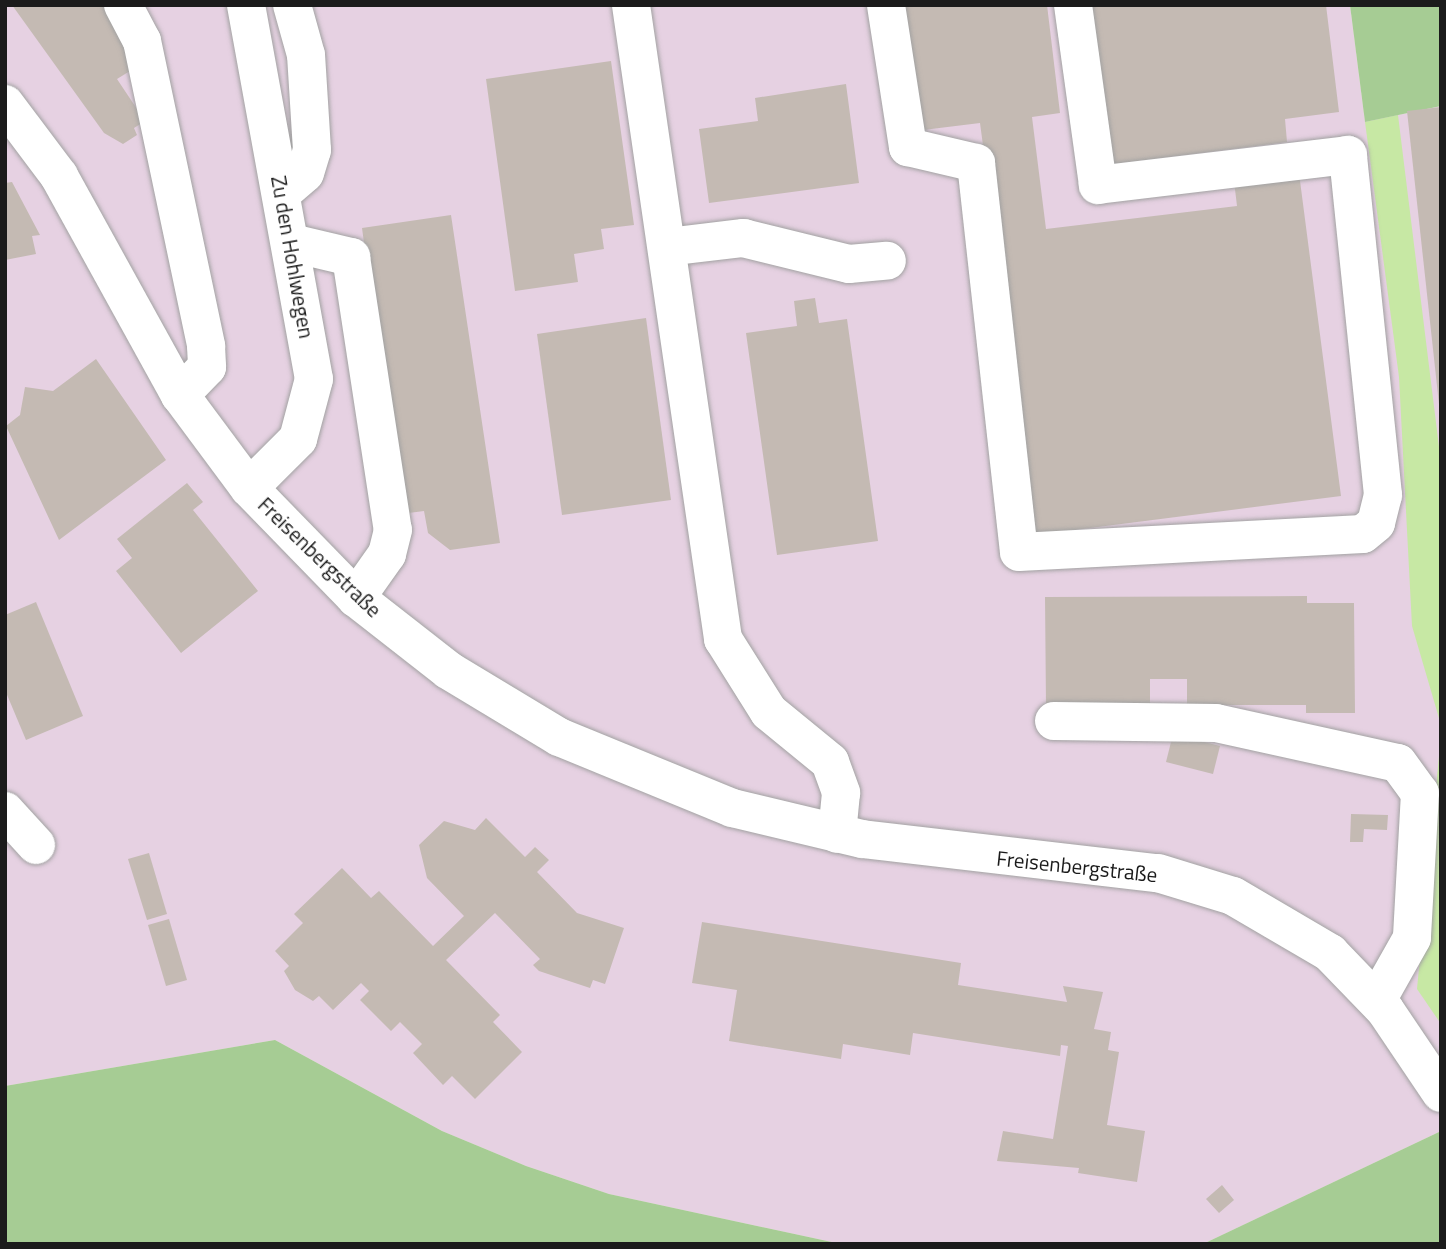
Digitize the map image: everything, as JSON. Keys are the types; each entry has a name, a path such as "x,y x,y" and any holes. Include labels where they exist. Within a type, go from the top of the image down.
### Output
{"street":[{"path":"124,5 142,41 206,346 207,367 180,395"},
{"name":"Zu den Hohlwegen","path":"246,5 292,243 314,379 298,439 249,488"},
{"path":"282,193 305,173 313,150 306,55 292,5"},
{"path":"631,5 723,639 769,712 831,762 841,793 837,834"},
{"path":"886,5 908,147 976,163 1019,552 1363,534 1376,523 1383,495 1348,155 1098,185 1073,5"},
{"name":"Freisenbergstraße","path":"6,107 59,176 180,395 249,488 356,598 448,670 559,737 732,808 837,834 1158,873 1233,896 1330,953 1377,1000 1441,1093"},
{"path":"667,247 743,238 849,264 887,261"},
{"path":"292,243 351,257 393,530 387,554 356,598"},
{"path":"1054,721 1216,723 1398,763 1420,793 1412,938 1377,1000"},
{"path":"5,811 36,845"}],"shaded area":[{"path":"5,5 1350,5 1365,122 1441,106 1441,1131 1203,1244 841,1244 609,1194 526,1166 442,1131 275,1040 5,1086"}],"green space":[{"path":"1350,5 1441,5 1441,106 1365,122"},
{"path":"1398,115 1441,463 1441,725 1412,626 1399,377 1365,122"},
{"path":"1441,735 1441,1024 1417,989"},
{"path":"275,1040 442,1131 526,1166 609,1194 841,1244 5,1244 5,1086"},
{"path":"1439,1132 1441,1244 1203,1244"}],"building":[{"path":"12,5 113,5 138,66 117,79 145,121 134,128 137,135 123,144 104,133"},
{"path":"900,5 1047,5 1060,113 1032,117 1046,229 1237,206 1234,181 1299,173 1341,496 1035,535 980,123 915,131"},
{"path":"1086,5 1326,5 1339,112 1285,119 1287,142 1106,165"},
{"path":"611,61 634,225 601,229 604,249 574,254 578,282 515,291 486,79"},
{"path":"846,84 859,183 709,203 699,129 758,121 755,98"},
{"path":"1441,107 1441,404 1439,404 1407,111"},
{"path":"12,182 40,235 32,236 36,254 5,260 5,183"},
{"path":"451,215 500,543 450,550 428,533 424,511 401,514 362,228"},
{"path":"815,298 819,323 847,319 878,541 777,555 746,333 797,326 794,301"},
{"path":"646,318 671,500 562,515 537,334"},
{"path":"96,359 166,460 59,540 6,426 20,415 25,387 53,391"},
{"path":"187,483 203,502 193,510 258,591 181,653 116,571 132,558 117,539"},
{"path":"1307,596 1307,603 1354,603 1355,713 1306,713 1306,705 1187,705 1187,679 1150,679 1150,706 1046,706 1045,597"},
{"path":"36,602 83,716 26,740 5,690 5,615"},
{"path":"1173,734 1220,746 1213,774 1166,762"},
{"path":"1351,814 1388,815 1387,830 1364,829 1363,842 1350,842"},
{"path":"486,818 525,857 535,847 549,860 537,872 577,913 624,928 605,984 593,980 590,988 539,971 533,965 540,959 495,913 446,960 500,1015 493,1022 522,1052 475,1099 452,1076 443,1085 413,1053 422,1044 400,1022 391,1031 360,1000 369,991 361,983 333,1010 319,996 313,1001 295,990 284,971 289,966 275,951 303,923 294,914 342,868 371,898 379,891 433,946 464,916 427,878 419,845 444,821 475,830"},
{"path":"149,853 167,914 147,920 128,859"},
{"path":"169,919 187,980 166,986 148,925"},
{"path":"702,922 961,963 958,985 1067,1002 1063,986 1103,992 1094,1029 1111,1032 1108,1050 1119,1052 1107,1125 1145,1131 1137,1182 1078,1173 1079,1168 997,1161 1003,1131 1053,1139 1068,1046 1061,1045 1060,1056 913,1033 910,1055 843,1044 841,1059 729,1041 737,990 692,983"},
{"path":"1222,1185 1234,1200 1219,1213 1206,1199"}]}
